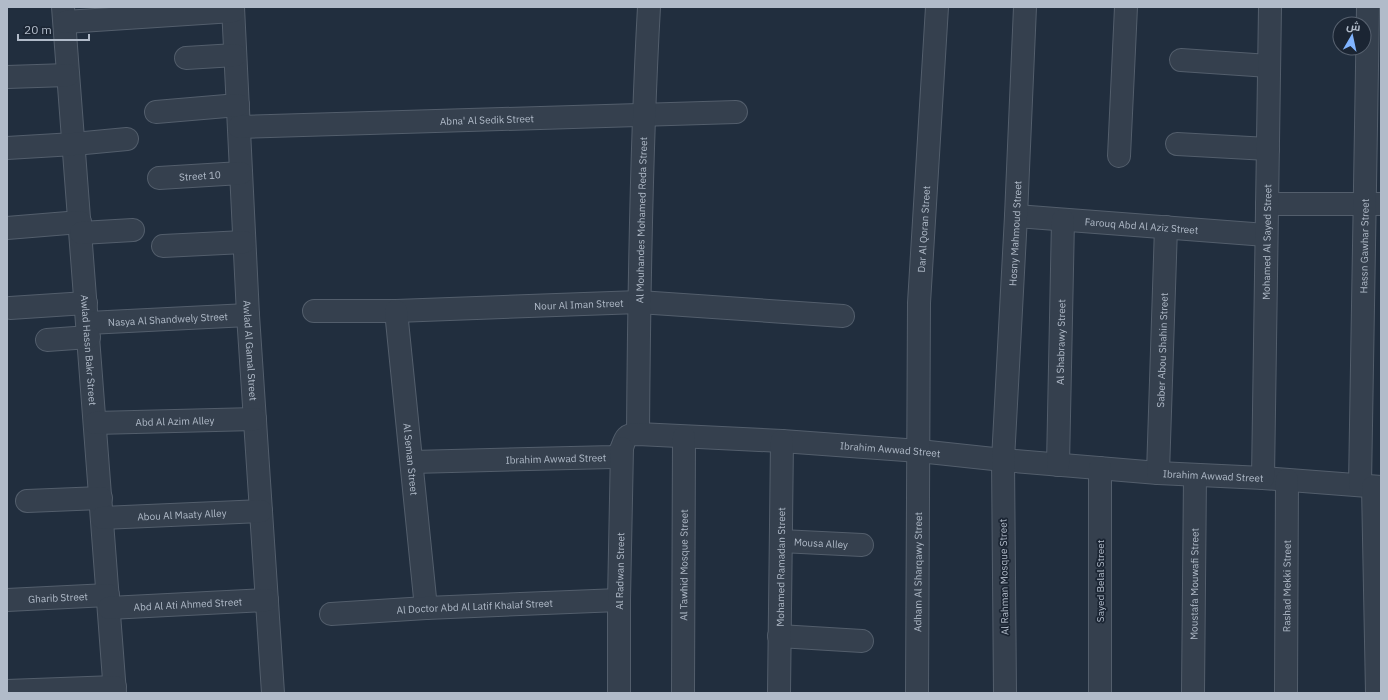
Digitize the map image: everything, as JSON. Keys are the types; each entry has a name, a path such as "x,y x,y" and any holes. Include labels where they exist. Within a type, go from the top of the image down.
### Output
{"street":[{"name":"Al Mouhandes Mohamed Reda Street","path":"638,434 639,302 644,115 649,7"},
{"name":"Dar Al Qoran Street","path":"919,452 919,303 937,7"},
{"name":"Hosny Mahmoud Street","path":"1003,460 1025,7"},
{"path":"1119,156 1126,7"},
{"name":"Mohamed Al Sayed Street","path":"1263,478 1270,7"},
{"name":"Hassn Gawhar Street","path":"1368,7 1373,204 1372,486 1377,693"},
{"path":"64,15 233,9"},
{"name":"Awlad Al Gamal Street","path":"233,9 248,315 273,693"},
{"name":"Awlad Hassn Bakr Street","path":"64,15 115,690"},
{"path":"186,58 235,55"},
{"path":"1181,60 1269,66"},
{"path":"7,78 68,75"},
{"path":"156,112 238,105"},
{"name":"Abna' Al Sedik Street","path":"239,127 736,112"},
{"path":"7,148 74,144 127,138"},
{"path":"1177,144 1268,149"},
{"name":"Street 10","path":"159,178 241,173"},
{"path":"1267,204 1373,204"},
{"name":"Farouq Abd Al Aziz Street","path":"1016,216 1266,235"},
{"name":"Al Shabrawy Street","path":"1058,465 1063,220"},
{"path":"7,228 133,230"},
{"name":"Saber Abou Shahin Street","path":"1158,473 1166,228"},
{"path":"163,246 244,242"},
{"name":"Nour Al Iman Street","path":"314,311 396,310 639,302 844,316"},
{"path":"10,308 87,321"},
{"name":"Al Seman Street","path":"396,310 426,608"},
{"name":"Nasya Al Shandwely Street","path":"87,321 248,315"},
{"path":"47,340 87,321"},
{"name":"Abd Al Azim Alley","path":"95,423 255,419"},
{"name":"Ibrahim Awwad Street","path":"412,462 613,457 620,453 623,442 627,437 632,434 638,434 782,441 1195,476 1263,478 1372,486"},
{"name":"Al Tawhid Mosque Street","path":"683,693 684,437"},
{"name":"Mohamed Ramadan Street","path":"779,693 782,441"},
{"name":"Al Radwan Street","path":"619,693 622,448"},
{"name":"Adham Al Sharqawy Street","path":"918,693 919,452"},
{"name":"Al Rahman Mosque Street","path":"1003,460 1005,693"},
{"name":"Sayed Belal Street","path":"1100,468 1100,693"},
{"name":"Moustafa Mouwafi Street","path":"1194,693 1195,476"},
{"name":"Rashad Mekki Street","path":"1286,693 1287,480"},
{"name":"Abou Al Maaty Alley","path":"27,501 101,508 261,510"},
{"name":"Mousa Alley","path":"781,541 862,545"},
{"name":"Gharib Street","path":"7,600 108,602"},
{"name":"Abd Al Ati Ahmed Street","path":"108,602 267,600"},
{"name":"Al Doctor Abd Al Latif Khalaf Street","path":"331,614 426,608 619,600"},
{"path":"780,636 862,641"},
{"path":"7,691 115,690"}]}
